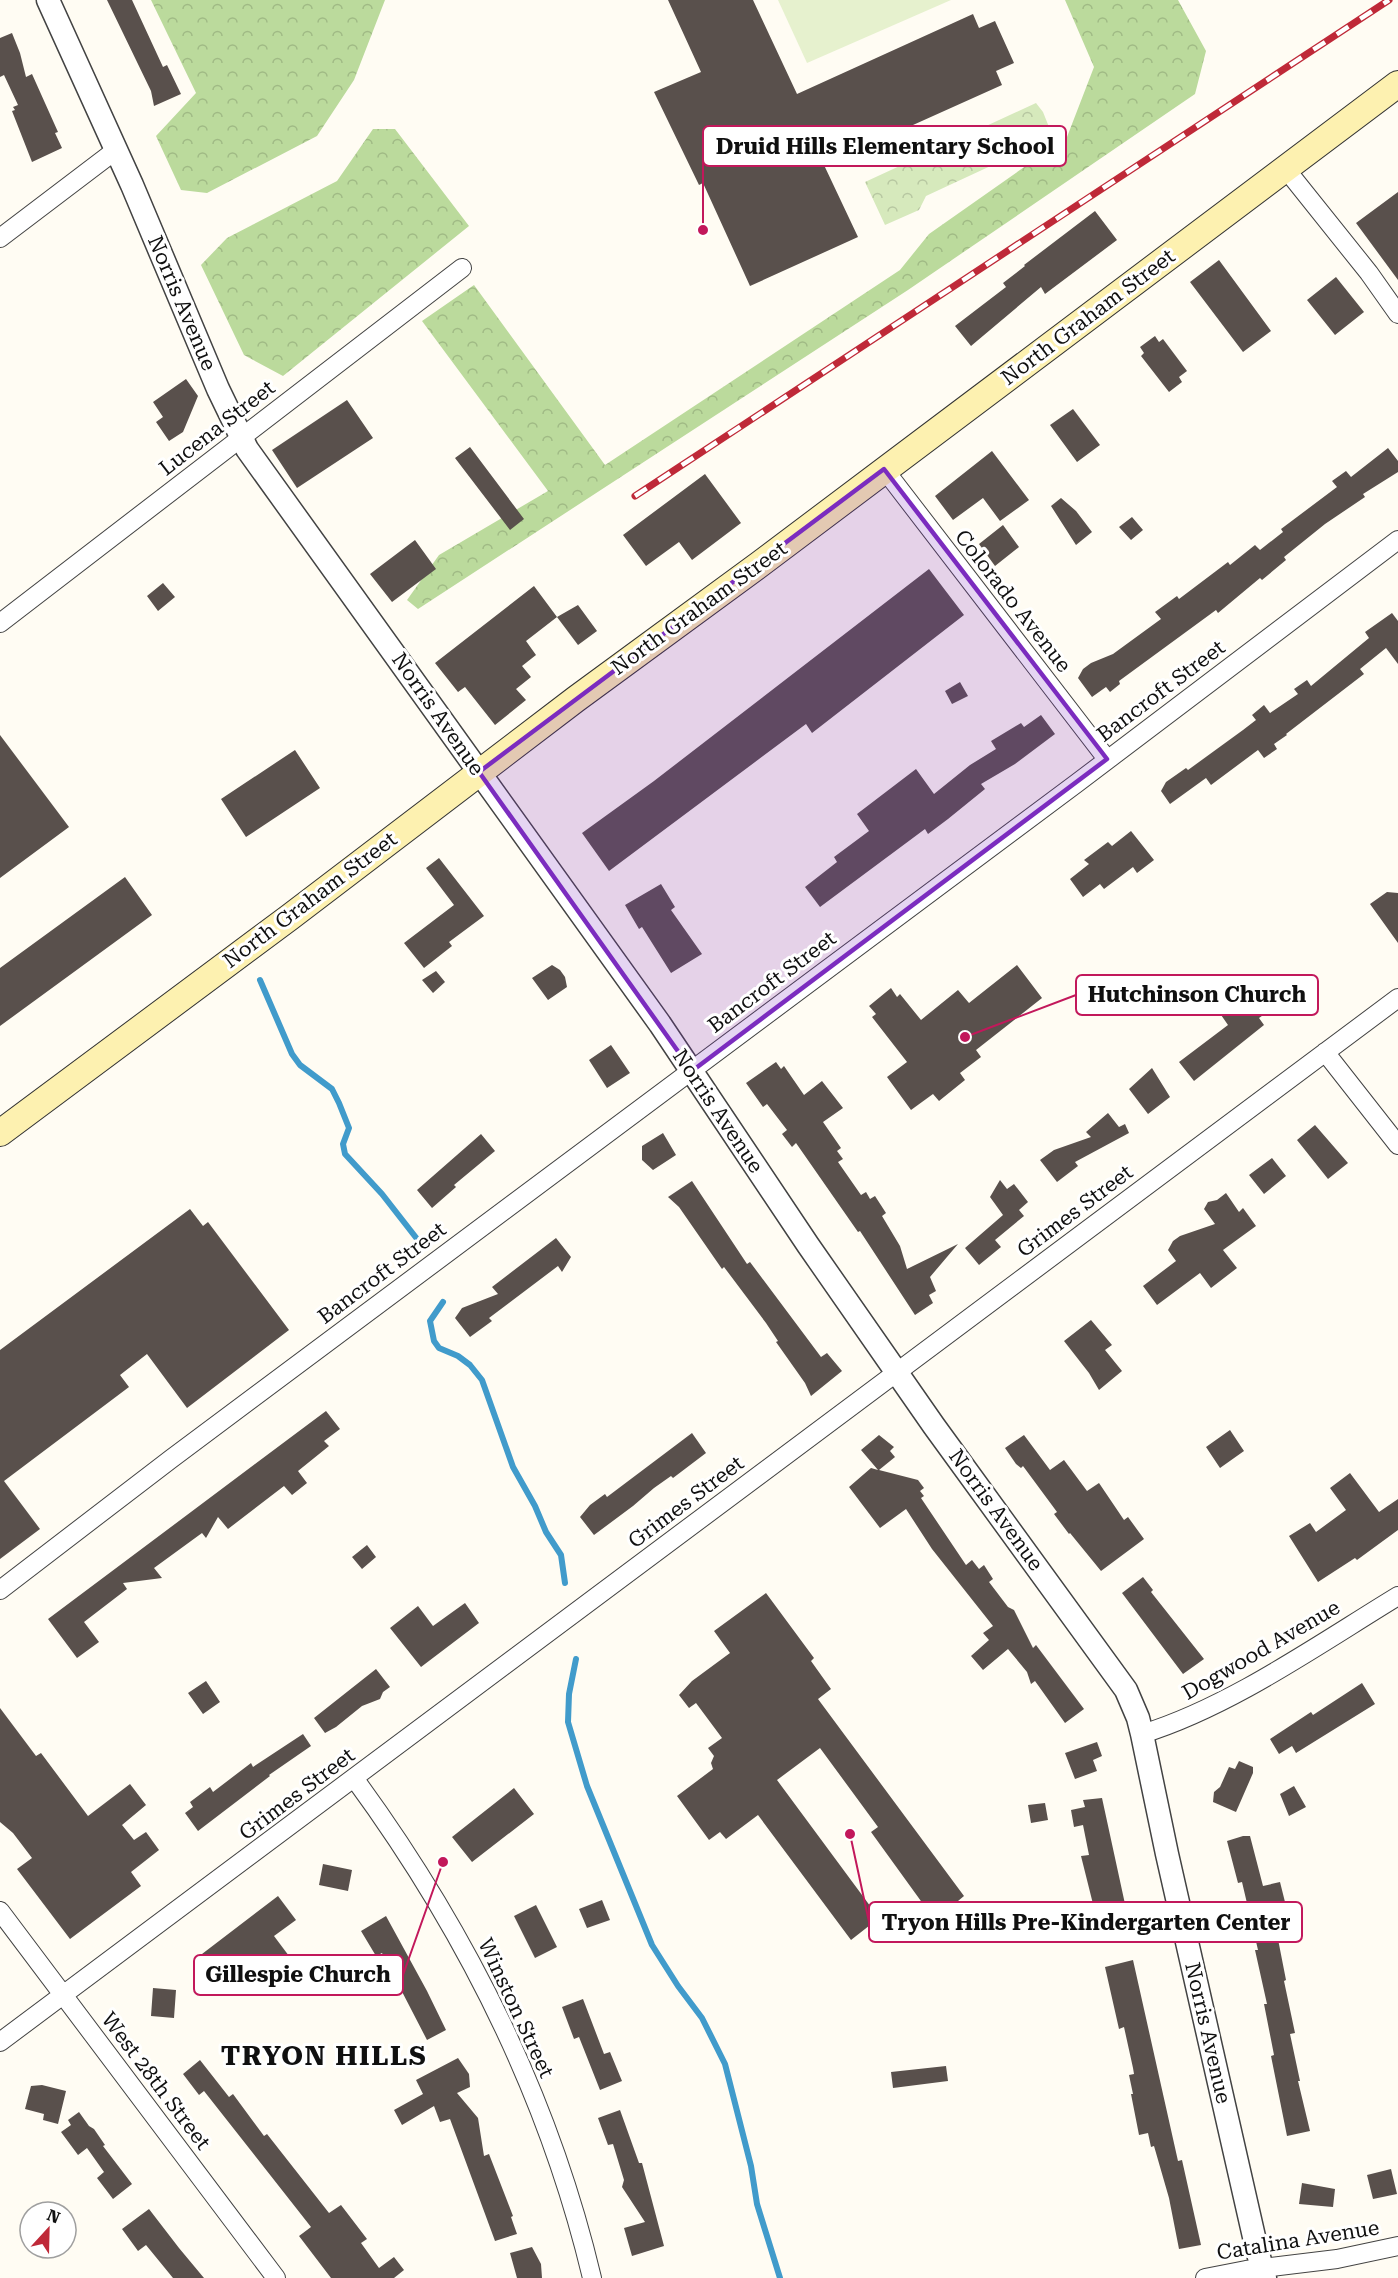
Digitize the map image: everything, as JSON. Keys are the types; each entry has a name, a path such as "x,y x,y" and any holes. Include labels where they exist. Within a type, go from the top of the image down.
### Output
{"main road":[{"name":"North Graham Street","path":"0,1133 1398,84"}],"street":[{"name":"Norris Avenue","path":"48,0 241,438 278,494 692,1071 897,1373 1118,1677 1138,1718 1142,1734 1254,2240 1264,2273"},
{"path":"0,238 116,150"},
{"path":"1285,168 1369,273 1398,314"},
{"name":"Lucena Street","path":"0,623 462,268"},
{"name":"Colorado Avenue","path":"884,470 1107,759"},
{"name":"Bancroft Street","path":"0,1590 163,1465 1398,540"},
{"name":"Grimes Street","path":"0,2042 1398,998"},
{"path":"1325,1052 1398,1145"},
{"name":"Dogwood Avenue","path":"1142,1734 1187,1718 1253,1683 1398,1596"},
{"name":"Winston Street","path":"354,1778 389,1825 428,1886 489,1997 524,2074 559,2165 592,2278"},
{"name":"West 28th Street","path":"0,1911 276,2278"},
{"name":"Catalina Avenue","path":"1205,2278 1264,2273 1398,2246"}],"highlighted area":[{"path":"884,469 1107,759 692,1071 479,772"}],"green space":[{"path":"151,0 385,0 354,80 317,136 207,193 181,190 156,136 196,93"},
{"path":"778,0 951,0 807,63"},
{"path":"1065,0 1178,0 1206,51 1195,94 908,290 418,609 407,600 439,555 548,491 422,321 474,285 605,465 900,270 929,234 1067,137 1094,67"},
{"path":"1036,103 1043,112 1053,137 926,196 919,210 885,225 865,182"},
{"path":"373,129 395,129 469,226 283,376 244,355 201,265 227,238 337,181"}],"building":[{"path":"107,0 132,0 163,67 167,65 181,94 154,106 151,91"},
{"path":"668,0 753,0 797,94 973,14 979,28 995,21 1014,63 996,71 1002,85 824,165 858,237 750,286 703,183 699,185 654,92 701,72"},
{"path":"12,33 26,77 32,74 58,132 55,133 62,148 32,162 12,111 15,110 13,107 18,105 4,75 0,77 0,38"},
{"path":"1398,192 1398,280 1356,223"},
{"path":"1095,211 1117,240 1045,294 1041,287 971,346 955,326 1006,287 1003,283 1024,265"},
{"path":"1219,260 1271,331 1243,352 1190,282"},
{"path":"1336,277 1364,312 1335,335 1307,300"},
{"path":"1155,336 1159,342 1163,339 1187,371 1179,377 1182,382 1169,392 1141,356 1144,353 1140,347"},
{"path":"186,379 198,396 183,432 169,441 156,422 163,417 153,402"},
{"path":"347,400 373,438 297,488 272,450"},
{"path":"1073,409 1100,445 1077,462 1050,425"},
{"path":"470,447 524,519 510,530 455,458"},
{"path":"1388,448 1398,461 1398,472 1363,494 1365,497 1325,524 1284,557 1286,560 1262,580 1260,578 1218,613 1216,610 1119,681 1120,684 1110,692 1106,687 1092,697 1078,678 1083,669 1113,654 1161,619 1155,612 1177,596 1179,599 1228,562 1230,565 1255,545 1260,550 1283,532 1281,529 1337,487 1332,481 1346,471 1351,477"},
{"path":"992,451 1029,500 1000,521 983,498 953,520 935,496"},
{"path":"705,474 741,523 692,560 679,542 646,566 623,535"},
{"path":"1061,498 1076,511 1092,532 1076,545 1051,506"},
{"path":"1132,517 1143,530 1131,540 1119,527"},
{"path":"1003,525 1019,547 995,566 979,544"},
{"path":"415,540 436,569 392,602 370,574"},
{"path":"929,569 964,615 812,733 806,724 609,871 582,833 654,781"},
{"path":"163,583 175,597 158,611 147,596"},
{"path":"534,586 557,617 526,641 536,655 522,666 531,677 516,689 526,700 495,725 465,687 458,692 435,663"},
{"path":"578,605 597,631 578,645 557,617"},
{"path":"1392,613 1398,621 1398,664 1386,648 1360,669 1364,674 1274,744 1277,749 1264,758 1258,750 1211,785 1206,778 1170,804 1161,791 1166,782 1186,768 1188,770 1256,720 1252,715 1264,705 1270,713 1298,694 1294,689 1307,680 1311,686 1369,638 1365,632"},
{"path":"960,682 968,696 952,704 945,691"},
{"path":"1041,715 1055,734 1015,764 981,784 985,789 928,834 925,829 820,907 805,887 837,862 834,857 869,831 857,814 916,769 934,794 970,765 996,749 991,741 1021,723 1024,727"},
{"path":"0,735 69,827 0,878"},
{"path":"295,750 320,788 246,837 221,799"},
{"path":"1131,831 1154,860 1137,873 1133,867 1104,889 1100,884 1083,897 1070,879 1089,864 1084,860 1108,842 1112,846"},
{"path":"439,858 484,916 449,942 452,946 424,968 404,943 454,905 426,868"},
{"path":"125,877 152,915 0,1026 0,968"},
{"path":"661,884 675,907 671,910 702,954 671,973 642,927 639,929 625,905"},
{"path":"1387,892 1398,893 1398,943 1370,904"},
{"path":"552,965 565,977 567,987 548,1000 532,978"},
{"path":"1017,965 1042,998 976,1050 981,1057 960,1073 965,1080 939,1101 933,1094 911,1110 887,1077 907,1062 872,1017 876,1014 869,1006 891,988 897,997 900,994 921,1020 958,990 969,1003"},
{"path":"436,971 445,982 433,993 422,980"},
{"path":"1251,987 1269,1011 1259,1018 1264,1025 1194,1081 1179,1062 1228,1025 1219,1012"},
{"path":"611,1045 630,1073 607,1088 589,1060"},
{"path":"776,1062 781,1069 784,1066 804,1095 822,1081 843,1108 823,1122 841,1148 837,1151 843,1159 838,1162 861,1195 866,1192 870,1199 875,1196 886,1213 882,1216 900,1246 907,1269 958,1244 930,1277 936,1291 929,1295 933,1303 915,1315 860,1231 858,1232 796,1143 792,1147 782,1134 787,1130 767,1104 763,1107 746,1083"},
{"path":"1152,1068 1170,1097 1148,1114 1129,1089"},
{"path":"1108,1113 1119,1127 1125,1124 1129,1133 1075,1162 1078,1166 1057,1182 1040,1160 1054,1150 1091,1137 1086,1132"},
{"path":"1315,1125 1348,1163 1328,1179 1297,1140"},
{"path":"663,1133 676,1155 653,1170 642,1160 642,1146"},
{"path":"481,1134 495,1151 454,1185 456,1187 432,1208 417,1190"},
{"path":"1272,1158 1286,1176 1264,1194 1249,1175"},
{"path":"1000,1180 1007,1189 1014,1184 1028,1202 1019,1210 1024,1216 995,1240 1001,1247 979,1265 965,1248 1003,1215 990,1197"},
{"path":"692,1181 747,1264 750,1262 821,1357 827,1353 842,1371 811,1396 766,1323 724,1267 722,1269 679,1207 668,1197"},
{"path":"1226,1193 1239,1212 1243,1208 1256,1226 1223,1250 1237,1268 1211,1288 1200,1273 1157,1305 1143,1286 1176,1261 1168,1250 1173,1241 1180,1236 1215,1224 1204,1209 1208,1202 1217,1200"},
{"path":"190,1209 203,1226 208,1222 289,1330 187,1408 147,1354 120,1375 129,1387 4,1481 40,1529 0,1559 0,1350"},
{"path":"556,1238 571,1257 562,1272 558,1266 489,1318 492,1321 470,1337 455,1318 462,1308 498,1294 492,1287"},
{"path":"1091,1320 1112,1345 1105,1350 1122,1371 1099,1390 1064,1341"},
{"path":"326,1411 340,1429 324,1441 329,1446 298,1471 307,1483 292,1495 284,1486 228,1529 218,1517 206,1538 202,1533 154,1568 162,1578 123,1583 127,1589 84,1622 99,1642 77,1658 48,1619"},
{"path":"1230,1430 1244,1451 1220,1468 1206,1447"},
{"path":"692,1433 706,1453 673,1478 671,1476 654,1488 594,1535 580,1517 590,1505 605,1494 607,1497"},
{"path":"879,1435 894,1447 890,1451 895,1457 879,1470 918,1480 924,1488 920,1491 924,1496 921,1498 966,1565 972,1560 979,1569 984,1565 993,1579 989,1582 1008,1607 1014,1610 1033,1648 1036,1645 1084,1709 1065,1723 1035,1681 1031,1684 1027,1672 1008,1649 983,1670 971,1656 989,1640 983,1633 993,1626 932,1549 906,1509 880,1528 849,1487 871,1468 878,1470 861,1450"},
{"path":"1024,1435 1050,1470 1064,1460 1087,1491 1099,1483 1124,1520 1128,1517 1144,1539 1101,1571 1054,1514 1057,1512 1023,1466 1021,1468 1016,1464 1005,1448"},
{"path":"1350,1473 1379,1512 1398,1499 1398,1530 1357,1560 1355,1558 1318,1582 1289,1536 1310,1523 1316,1532 1346,1510 1330,1488"},
{"path":"367,1545 376,1557 362,1569 352,1557"},
{"path":"1143,1577 1153,1590 1151,1592 1204,1659 1183,1674 1122,1593"},
{"path":"766,1593 814,1658 811,1661 831,1689 818,1699 964,1896 958,1901 963,1908 939,1926 871,1832 878,1827 820,1748 777,1780 879,1918 851,1940 758,1815 726,1839 720,1832 709,1840 677,1796 713,1769 711,1763 714,1756 708,1748 722,1738 696,1703 689,1708 679,1695 692,1681 730,1653 714,1631"},
{"path":"465,1603 479,1623 421,1667 390,1628 418,1606 433,1626"},
{"path":"376,1669 390,1687 383,1692 380,1699 362,1706 325,1733 314,1718"},
{"path":"206,1681 220,1702 203,1714 188,1693"},
{"path":"1362,1683 1375,1704 1296,1753 1292,1746 1279,1754 1270,1739 1311,1712 1313,1715"},
{"path":"0,1708 36,1756 41,1753 88,1816 130,1784 146,1805 122,1825 134,1840 146,1832 159,1850 131,1872 141,1886 70,1939 17,1869 32,1858 13,1833 0,1822"},
{"path":"303,1734 311,1746 269,1775 198,1831 185,1813 193,1807 190,1802 210,1787 213,1792 251,1763 253,1767"},
{"path":"1097,1742 1102,1756 1093,1760 1097,1771 1075,1779 1065,1753"},
{"path":"1239,1761 1253,1767 1253,1773 1236,1812 1213,1802 1214,1792 1220,1787 1229,1767 1235,1769"},
{"path":"1294,1786 1306,1807 1289,1816 1280,1794"},
{"path":"514,1788 534,1814 472,1862 452,1837"},
{"path":"1102,1798 1125,1904 1131,1903 1134,1918 1130,1919 1132,1930 1109,1935 1107,1926 1099,1928 1081,1856 1089,1855 1083,1825 1074,1827 1071,1810 1085,1807 1083,1800"},
{"path":"1045,1803 1048,1820 1031,1823 1028,1805"},
{"path":"1250,1836 1263,1886 1280,1882 1285,1902 1272,1905 1278,1928 1276,1929 1286,1980 1284,1981 1295,2033 1290,2034 1310,2131 1287,2136 1271,2056 1274,2055 1264,2004 1267,2004 1255,1950 1258,1950 1242,1882 1238,1883 1227,1841"},
{"path":"323,1864 352,1870 348,1891 319,1885"},
{"path":"278,1896 296,1920 274,1936 298,1968 278,1984 271,1974 264,1979 251,1961 240,1969 236,1965 220,1977 202,1954"},
{"path":"602,1900 610,1920 587,1928 579,1909"},
{"path":"536,1905 557,1947 535,1958 514,1916"},
{"path":"386,1916 446,2030 427,2040 382,1953 376,1956 361,1931"},
{"path":"1133,1960 1178,2161 1182,2160 1201,2245 1179,2249 1169,2198 1154,2146 1151,2147 1148,2133 1139,2135 1129,2075 1134,2074 1133,2068 1124,2027 1119,2029 1105,1967"},
{"path":"153,1988 176,1990 174,2018 151,2016"},
{"path":"583,1999 604,2054 610,2052 622,2081 600,2090 579,2037 574,2039 562,2007"},
{"path":"458,2058 469,2074 470,2087 457,2093 478,2118 484,2156 489,2154 513,2216 511,2217 517,2234 495,2241 450,2119 440,2122 434,2106 402,2125 394,2110 423,2094 416,2080"},
{"path":"200,2060 229,2097 233,2094 264,2136 267,2134 329,2213 341,2205 367,2239 361,2243 379,2268 394,2257 404,2270 394,2278 331,2278 299,2236 311,2227 204,2091 199,2095 183,2074"},
{"path":"946,2066 948,2081 893,2088 891,2072"},
{"path":"42,2085 66,2091 58,2124 43,2120 44,2114 25,2109 31,2086"},
{"path":"620,2110 639,2163 642,2163 664,2246 632,2256 624,2228 645,2222 622,2187 624,2180 613,2144 608,2145 598,2118"},
{"path":"79,2112 94,2129 105,2145 103,2146 132,2184 113,2199 97,2178 104,2172 87,2148 78,2155 61,2132 71,2125 68,2120"},
{"path":"1391,2169 1397,2194 1373,2199 1367,2175"},
{"path":"1302,2183 1335,2189 1333,2207 1299,2204"},
{"path":"149,2209 204,2278 173,2278 146,2245 138,2251 122,2229"},
{"path":"532,2247 541,2264 542,2278 517,2278 510,2253"}],"waterway":[{"path":"260,980 292,1054 300,1065 332,1089 339,1103 349,1128 343,1144 345,1154 382,1194 421,1244"},
{"path":"443,1302 430,1321 434,1341 439,1348 458,1356 470,1365 482,1380 513,1467 535,1506 546,1532 561,1555 565,1583"},
{"path":"576,1659 569,1694 568,1722 587,1786 652,1945 702,2018 725,2064 751,2166 757,2204 780,2278"}],"railway":[{"path":"635,496 1389,0"}],"place":[{"name":"Druid Hills Elementary School","path":"703,230"},
{"name":"Hutchinson Church","path":"965,1037"},
{"name":"Tryon Hills Pre-Kindergarten Center","path":"850,1834"},
{"name":"Gillespie Church","path":"443,1862"}],"district":[{"name":"TRYON HILLS","path":"324,2056"}]}
